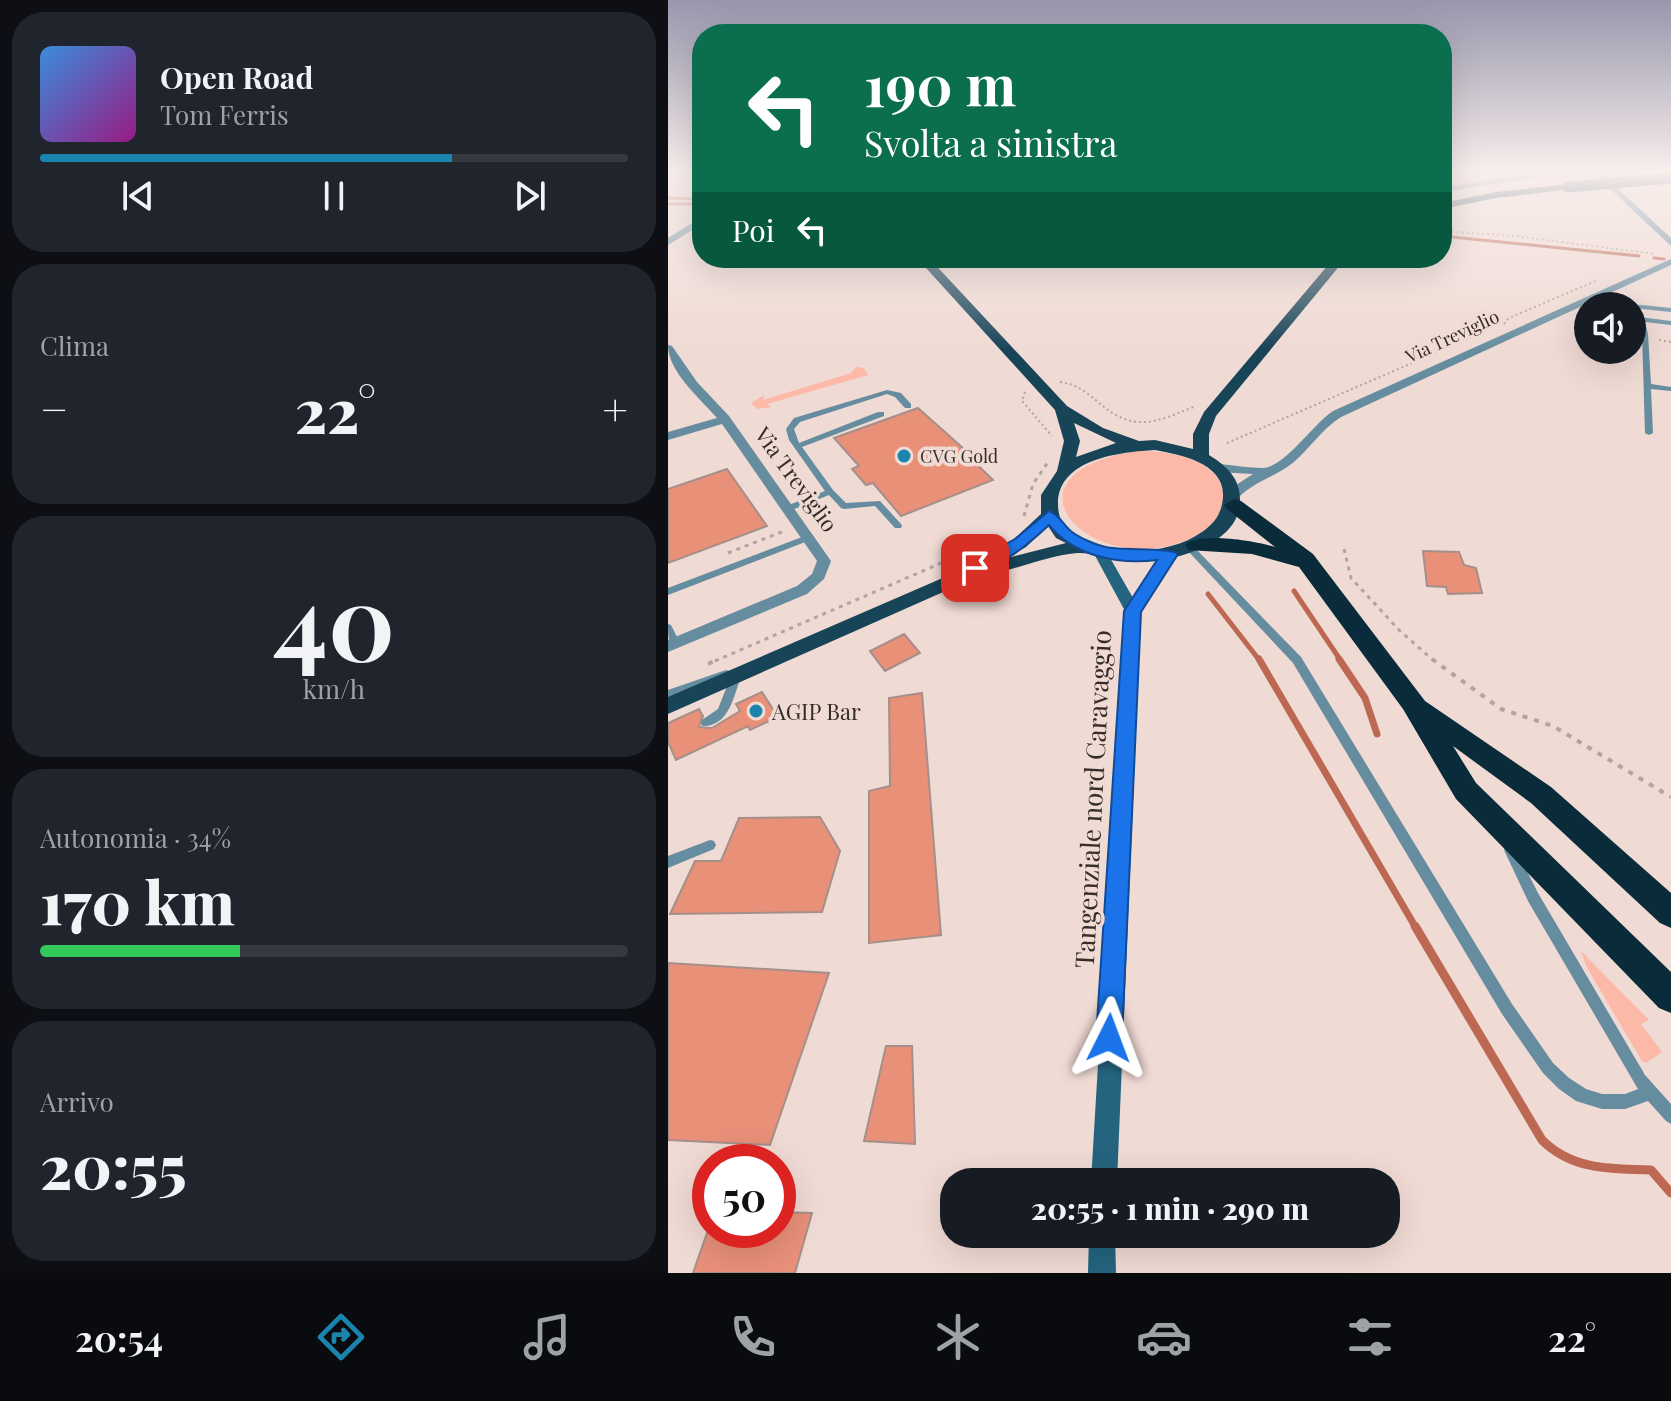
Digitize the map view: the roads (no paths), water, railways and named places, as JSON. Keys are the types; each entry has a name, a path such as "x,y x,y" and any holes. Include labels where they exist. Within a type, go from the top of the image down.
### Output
{"highway":[{"path":"1234,500 1296,552 1314,572 1412,702 1466,791 1671,996"},
{"path":"1193,546 1254,547 1286,557 1314,572"},
{"path":"1412,702 1541,795 1671,913"}],"main road":[{"path":"932,268 1062,409 1098,431 1201,457 1229,480 1234,500 1223,527 1193,546 1170,554 1142,557 1092,549 1044,553 952,581"},
{"path":"1064,470 1091,454 1146,445 1184,432 1331,268"},
{"path":"1062,409 1072,441 1064,470 1050,490 1049,516 1065,535 1092,549"},
{"path":"1201,457 1205,410"},
{"path":"668,706 952,581 1020,543 1049,516"},
{"name":"Tangenziale nord Caravaggio","path":"1092,549 1133,611"},
{"name":"Tangenziale nord Caravaggio","path":"1105,1168 1133,611 1170,554"},
{"path":"1102,1248 1102,1273"}],"street":[{"name":"Via Treviglio","path":"1608,292 1671,262"},
{"name":"Via Treviglio","path":"1234,500 1248,481 1284,464 1318,427 1337,414 1574,308"},
{"name":"Via Treviglio","path":"668,348 693,384 725,419 824,561 823,569 813,582 786,597 672,644"},
{"path":"668,436 725,419"},
{"path":"1218,468 1242,472 1267,470"}],"lane":[{"path":"1646,307 1671,310"},
{"path":"1646,319 1671,323"},
{"path":"1646,360 1649,433"},
{"path":"1647,386 1671,389"},
{"path":"898,526 877,503 844,506 797,446 790,429 797,420 810,414 887,392 898,395 908,406"},
{"path":"797,446 881,414"},
{"path":"789,508 830,492"},
{"path":"668,592 810,537"},
{"path":"1193,546 1297,660 1543,1064 1565,1085 1592,1100 1626,1103 1651,1093"},
{"path":"668,627 672,644"},
{"path":"668,694 696,682 766,663"},
{"path":"706,723 723,712 736,676"},
{"path":"1498,823 1533,897 1651,1093 1671,1116"},
{"path":"668,862 710,845"}],"waterway":[{"path":"1452,237 1639,256"},
{"path":"1654,258 1664,259"},
{"path":"1294,591 1341,661"},
{"path":"1208,594 1260,661"},
{"path":"1259,659 1416,928"},
{"path":"1339,659 1365,698 1377,734"},
{"path":"1415,926 1542,1140 1566,1157 1593,1166 1651,1170 1671,1193"}],"place":[{"name":"CVG Gold","path":"904,456"},
{"name":"AGIP Bar","path":"756,711"}]}
